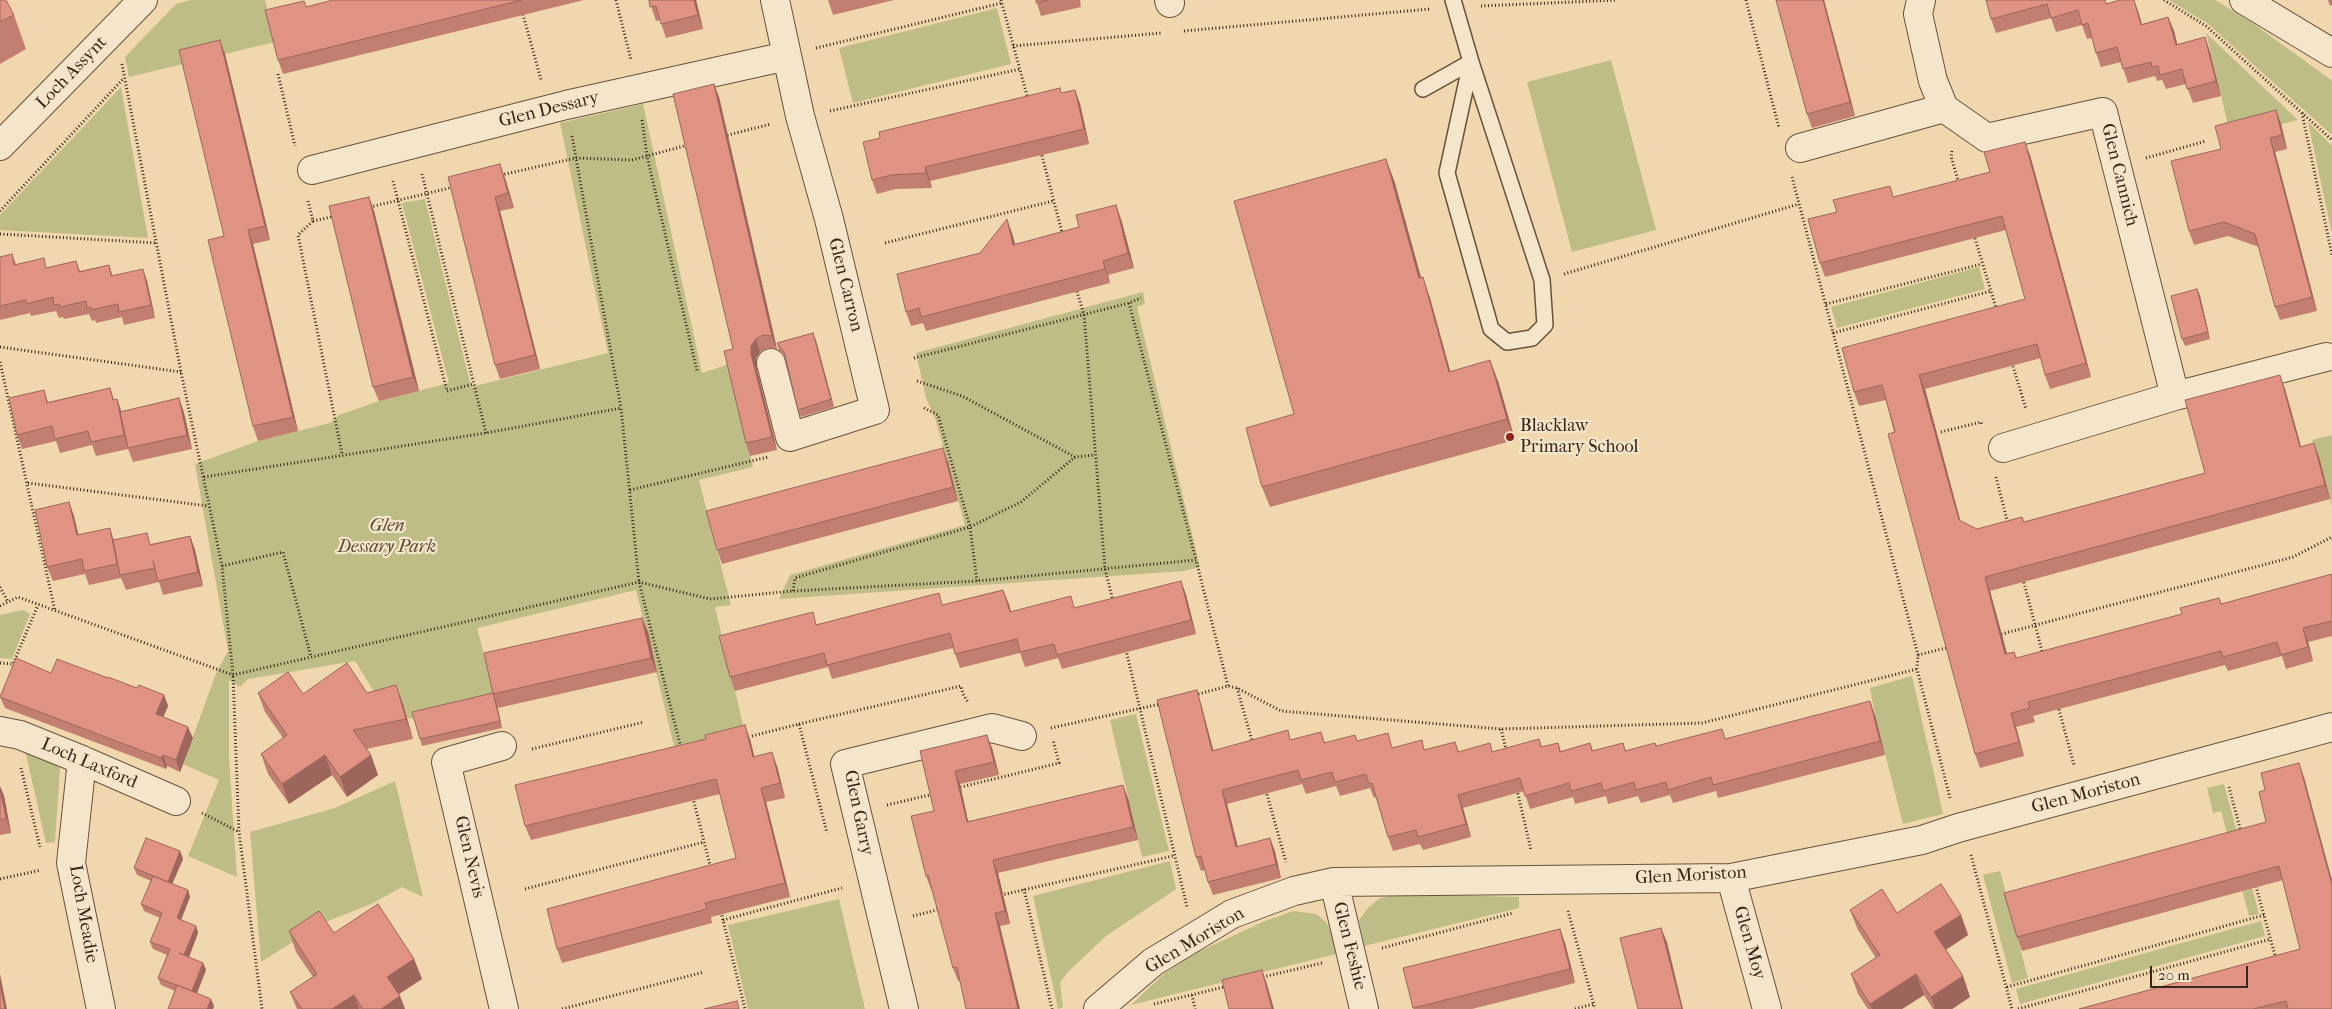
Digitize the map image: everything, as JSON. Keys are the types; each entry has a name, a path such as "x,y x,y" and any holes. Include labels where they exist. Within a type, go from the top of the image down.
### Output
{"street":[{"name":"Loch Assynt","path":"0,146 143,0"},
{"name":"Glen Carron","path":"775,0 800,116 829,218 875,410 790,436"},
{"path":"1800,148 1951,113 1933,81 1918,14 1921,0"},
{"path":"2244,0 2332,53"},
{"name":"Glen Dessary","path":"309,181 385,152 415,143 638,89 787,56"},
{"name":"Glen Cannich","path":"1951,113 1987,138 2103,112 2175,396"},
{"path":"1998,459 2034,439 2175,396 2326,357"},
{"path":"771,363 790,436"},
{"name":"Glen Moriston","path":"1098,1009 1153,962 1232,914 1294,891 1334,882 1731,878 1922,840 2332,727"},
{"name":"Glen Garry","path":"904,1009 845,764 992,728 1022,736"},
{"name":"Loch Laxford","path":"10,733 82,760 176,801"},
{"name":"Glen Nevis","path":"502,746 446,762 504,1009"},
{"name":"Loch Meadie","path":"82,760 58,866 101,1009"},
{"name":"Glen Moy","path":"1731,878 1767,1009"},
{"name":"Glen Feshie","path":"1334,882 1364,1009"}],"lane":[{"path":"1454,4 1542,280 1545,325 1532,338 1507,342 1491,329 1447,173 1471,62"},
{"path":"1423,89 1471,62"}],"path":[{"path":"616,0 638,89 647,156 696,371"},
{"path":"1177,31 1454,4 1618,0"},
{"path":"1746,0 1779,130"},
{"path":"2164,0 2206,26 2332,140"},
{"path":"787,56 1002,2 1030,105"},
{"path":"521,8 576,158 622,408 640,582 682,755"},
{"path":"1013,46 1167,32"},
{"path":"108,36 121,58 181,372 222,566 233,675 239,832 262,1009"},
{"path":"720,137 800,116 850,108 1020,69"},
{"path":"278,74 295,147"},
{"path":"0,211 124,77"},
{"path":"2302,112 2332,255"},
{"path":"1951,113 1951,156 1962,192"},
{"path":"2117,166 2206,141"},
{"path":"415,143 486,433"},
{"path":"492,178 576,158 632,160 695,143"},
{"path":"1040,147 1065,244"},
{"path":"385,152 447,391 473,384"},
{"path":"1193,695 1228,686 1237,688 1281,711 1501,729 1702,723 1917,669 1918,655 1791,176"},
{"path":"309,181 313,221"},
{"path":"361,209 455,186"},
{"path":"885,243 1053,201"},
{"path":"1542,280 1799,204"},
{"path":"342,214 313,221 298,235 342,454"},
{"path":"1972,228 1999,319"},
{"path":"0,234 157,243"},
{"path":"1825,304 1982,264"},
{"path":"1076,285 1084,315 1104,570 1113,603"},
{"path":"1833,333 1991,291"},
{"path":"914,358 1130,303 1142,298"},
{"path":"1130,303 1228,686"},
{"path":"0,347 181,372"},
{"path":"2010,356 2034,439"},
{"path":"0,362 55,611"},
{"path":"917,381 962,396 1075,457 1095,455"},
{"path":"204,477 486,433 622,408"},
{"path":"924,408 938,415 970,527 977,581"},
{"path":"1941,432 1981,422 1983,429"},
{"path":"630,490 785,453 790,436"},
{"path":"793,591 795,578 970,527 1021,502 1075,457"},
{"path":"1998,459 2008,525"},
{"path":"28,483 208,506"},
{"path":"1993,636 2293,556 2332,537"},
{"path":"222,566 283,552 311,656"},
{"path":"0,606 18,597 233,675 640,582 710,599 793,591 977,581 1196,560"},
{"path":"2020,571 2046,664"},
{"path":"0,587 8,602"},
{"path":"0,663 13,664 38,605"},
{"path":"1124,645 1141,709 1173,856 1195,937"},
{"path":"1918,655 1958,645"},
{"path":"752,736 961,686"},
{"path":"1237,688 1255,753"},
{"path":"2056,701 2082,795"},
{"path":"1141,709 1167,702"},
{"path":"502,746 514,754 644,722"},
{"path":"799,724 830,843"},
{"path":"1501,729 1508,757"},
{"path":"0,879 58,866 10,733"},
{"path":"2221,757 2243,839"},
{"path":"1515,786 1594,1007 1575,1009"},
{"path":"1266,790 1294,891"},
{"path":"692,794 712,877"},
{"path":"176,801 239,832"},
{"path":"525,889 704,842"},
{"path":"996,896 1173,856"},
{"path":"2254,877 2278,965"},
{"path":"839,879 843,895"},
{"path":"723,920 842,888"},
{"path":"1024,889 1052,1009"},
{"path":"719,903 745,1009"},
{"path":"884,923 949,907"},
{"path":"2006,987 2264,915"},
{"path":"2018,1009 2271,939"},
{"path":"562,1009 704,972"},
{"path":"1192,995 1195,1009"}],"green space":[{"path":"191,0 265,0 275,42 129,77 125,57 176,4"},
{"path":"2169,0 2215,0 2251,22 2332,81 2332,135 2207,23"},
{"path":"997,8 1011,64 853,103 839,48"},
{"path":"2206,33 2298,120 2231,137"},
{"path":"1611,60 1656,230 1572,252 1527,82"},
{"path":"121,87 148,238 0,230 0,215"},
{"name":"Glen Dessary Park","path":"643,104 702,373 729,364 753,467 699,480 731,605 715,607 746,737 676,754 636,590 477,628 496,700 416,719 407,718 385,709 355,661 248,679 240,687 229,680 229,759 237,877 188,856 219,780 183,764 217,671 228,651 195,464 258,441 330,423 339,415 379,401 449,383 402,203 425,199 471,387 608,353 560,123"},
{"path":"2308,122 2332,146 2332,234"},
{"path":"1979,267 1985,289 1837,328 1831,307"},
{"path":"1143,292 1145,304 1137,307 1200,567 1184,571 779,599 790,575 965,525 935,418 926,398 916,353"},
{"path":"2332,435 2332,506 2312,440"},
{"path":"23,610 30,614 12,659 0,658 0,615"},
{"path":"1912,676 1943,814 1903,824 1875,715 1870,688"},
{"path":"1136,714 1169,851 1142,857 1110,720"},
{"path":"25,750 42,754 60,768 55,842 46,843"},
{"path":"395,781 423,897 402,887 371,904 321,924 261,962 250,832 335,808"},
{"path":"2224,784 2259,914 2249,916 2221,811 2213,813 2207,788"},
{"path":"1170,861 1176,889 1106,936 1067,973 1060,983 1063,1007 1058,1009 1033,896"},
{"path":"2000,871 2028,978 2012,983 1983,875"},
{"path":"1401,894 1519,897 1519,908 1364,946 1359,920 1367,909 1380,898"},
{"path":"839,899 865,1009 748,1009 728,925"},
{"path":"1293,911 1316,914 1326,922 1332,933 1336,954 1131,1005 1165,973 1196,953 1265,921"},
{"path":"2261,921 2265,936 2020,1004 2016,989"}],"building":[{"path":"0,0 6,0 14,15 0,22"},
{"path":"333,0 522,0 278,60 265,10 304,1 306,7"},
{"path":"649,0 694,0 698,15 661,24 656,6 650,7"},
{"path":"1036,0 1048,0 1036,3"},
{"path":"1776,0 1823,0 1850,102 1807,114"},
{"path":"1986,0 2105,0 2106,4 2120,0 2134,0 2141,25 2168,17 2176,45 2205,37 2216,81 2187,89 2182,69 2160,75 2158,66 2152,67 2151,62 2123,69 2117,47 2096,53 2088,23 2082,25 2078,10 2051,18 2047,4 1991,19"},
{"path":"220,40 265,226 248,230 293,417 253,426 208,240 224,236 179,50"},
{"path":"714,84 772,336 763,335 756,339 751,346 751,354 772,437 746,443 724,351 733,349 673,94"},
{"path":"1060,88 1061,93 1075,90 1084,129 925,167 926,173 891,175 872,180 863,142 880,138 879,132"},
{"path":"2276,110 2282,135 2270,138 2312,297 2275,307 2255,234 2224,222 2189,231 2171,161 2221,149 2215,126"},
{"path":"2025,142 2086,363 2045,375 2037,344 1919,375 1959,520 1977,529 2022,517 2024,522 2205,473 2185,400 2280,375 2300,447 2314,443 2325,485 1985,577 2005,654 2014,652 2016,658 2182,614 2180,608 2219,598 2221,604 2332,574 2332,621 2303,628 2308,647 2281,655 2277,642 2223,657 2221,651 2028,702 2030,708 2011,713 2019,742 1975,754 1888,434 1895,432 1882,385 1854,392 1842,348 2025,299 2002,216 1820,263 1808,219 1837,212 1833,200 1890,186 1893,197 1990,172 1984,152"},
{"path":"1386,159 1419,278 1423,277 1449,372 1490,360 1507,419 1262,487 1246,428 1294,414 1234,201"},
{"path":"500,164 508,193 495,197 535,355 495,365 448,177"},
{"path":"369,197 413,377 373,387 329,206"},
{"path":"1116,205 1128,253 1103,261 1105,269 921,317 919,308 906,312 897,274 980,253 1007,219 1013,245 1079,227 1076,215"},
{"path":"12,254 14,265 44,258 46,268 76,261 79,272 109,265 111,276 143,269 151,305 119,312 118,304 91,310 91,307 87,308 86,301 60,307 59,304 54,305 53,297 26,304 26,300 0,306 0,257"},
{"path":"2197,289 2208,332 2182,339 2171,296"},
{"path":"813,333 831,399 798,410 784,352 777,343"},
{"path":"110,388 113,400 117,399 124,435 91,442 88,431 55,439 52,426 17,435 9,398 44,390 47,403"},
{"path":"179,398 187,435 128,448 120,412"},
{"path":"943,448 953,487 717,550 706,511"},
{"path":"69,502 77,535 110,528 117,564 84,571 82,559 47,567 35,510"},
{"path":"147,533 150,545 190,536 198,572 158,581 155,568 120,575 113,540"},
{"path":"1181,581 1191,620 1057,655 1054,644 1020,652 1017,639 955,654 950,633 827,665 824,653 730,677 719,636 813,612 816,625 939,593 942,605 1003,590 1010,612 1071,596 1074,608"},
{"path":"642,618 651,658 493,694 484,653"},
{"path":"16,658 51,673 57,659 137,688 139,685 164,695 156,714 188,727 176,760 163,755 161,758 0,697"},
{"path":"347,663 367,693 396,685 406,719 353,730 371,755 340,777 325,755 282,784 261,754 287,735 258,693 288,672 303,694"},
{"path":"1197,690 1212,751 1288,730 1290,740 1321,732 1324,743 1355,735 1357,741 1388,733 1392,748 1422,740 1424,750 1455,742 1458,752 1490,743 1492,752 1539,739 1541,747 1558,743 1560,752 1590,743 1592,751 1623,743 1625,751 1655,743 1656,746 1722,729 1725,739 1870,701 1880,741 1713,785 1711,777 1668,790 1666,782 1636,790 1634,782 1603,791 1601,783 1571,791 1569,783 1525,796 1520,778 1458,795 1466,824 1418,837 1416,830 1388,837 1372,783 1369,784 1366,774 1335,782 1332,772 1301,780 1298,770 1222,790 1236,847 1270,838 1276,864 1208,882 1201,856 1196,857 1157,700"},
{"path":"493,693 500,721 420,739 412,712"},
{"path":"745,725 753,757 772,752 780,783 761,788 785,883 705,903 707,909 557,949 547,909 736,858 716,779 525,826 515,785 706,739 705,735"},
{"path":"987,735 994,762 955,771 967,822 1123,785 1133,827 993,860 1005,911 995,913 1018,1009 966,1009 957,967 953,968 928,875 926,876 911,816 934,811 920,751"},
{"path":"2299,763 2332,885 2332,1009 2288,1009 2286,1001 2253,1009 2079,1009 2300,949 2279,866 2017,937 2004,893 2266,822 2259,792 2265,790 2261,773"},
{"path":"0,789 6,818 0,820"},
{"path":"146,838 180,851 168,882 134,868"},
{"path":"153,876 188,890 177,918 196,926 184,955 179,953 203,963 192,991 158,978 170,949 150,942 162,913 141,904"},
{"path":"1941,884 1961,915 1934,932 1963,976 1931,997 1916,974 1870,1004 1851,974 1880,955 1850,910 1882,889 1897,913"},
{"path":"378,904 414,959 387,977 400,996 381,1009 363,1009 354,995 332,1009 302,1009 290,992 317,974 289,931 319,911 334,933"},
{"path":"1661,928 1682,1009 1638,1009 1620,938"},
{"path":"1560,929 1570,969 1413,1008 1403,968"},
{"path":"1262,970 1272,1009 1229,1009 1222,980"},
{"path":"0,984 5,1009 0,1009"},
{"path":"177,985 211,999 207,1009 168,1009"},
{"path":"737,1001 739,1009 704,1009"}],"place":[{"name":"Blacklaw Primary School","path":"1510,437"}]}
